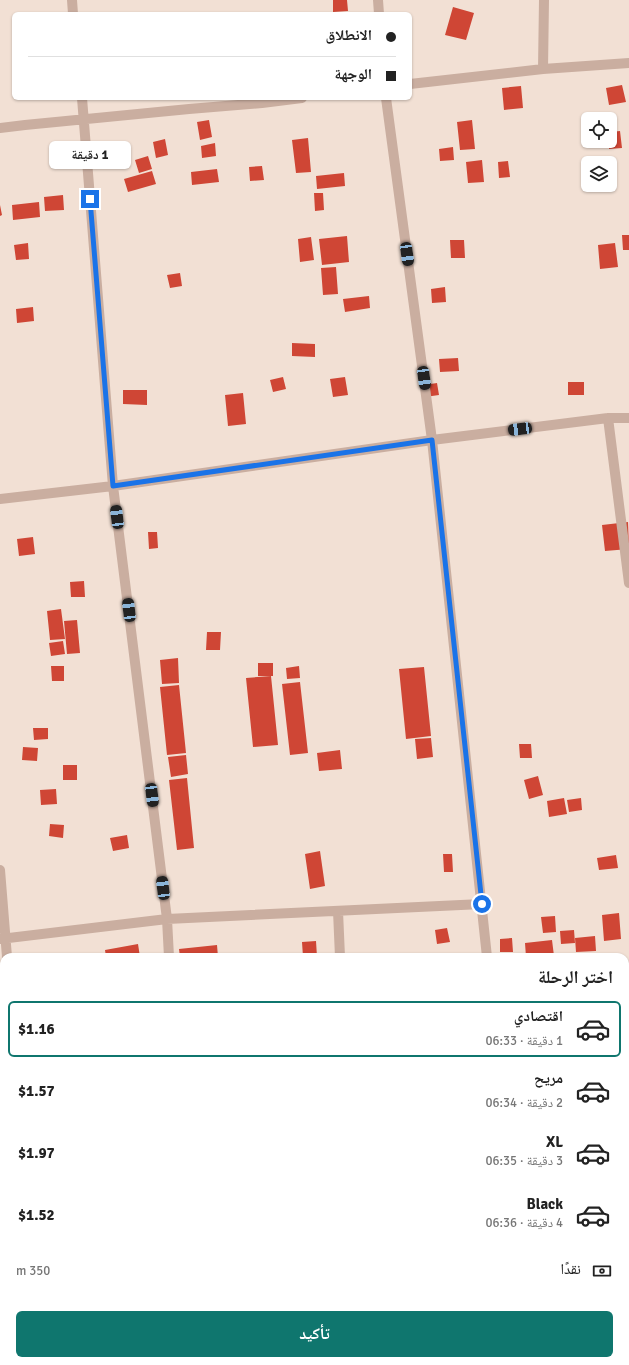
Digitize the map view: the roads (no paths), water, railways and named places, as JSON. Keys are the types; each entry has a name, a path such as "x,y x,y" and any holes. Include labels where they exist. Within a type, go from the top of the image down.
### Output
{"street":[{"path":"72,0 73,12"},
{"path":"378,0 379,12"},
{"path":"544,0 544,69"},
{"path":"412,84 544,69 629,63"},
{"path":"82,100 113,486 167,919 169,953"},
{"path":"0,128 286,100"},
{"path":"386,100 432,440 487,953"},
{"path":"608,418 629,583"},
{"path":"0,499 113,486 432,440 608,418 629,418"},
{"path":"0,870 3,939 6,953"},
{"path":"3,939 167,919 482,904"},
{"path":"338,911 340,953"}]}
